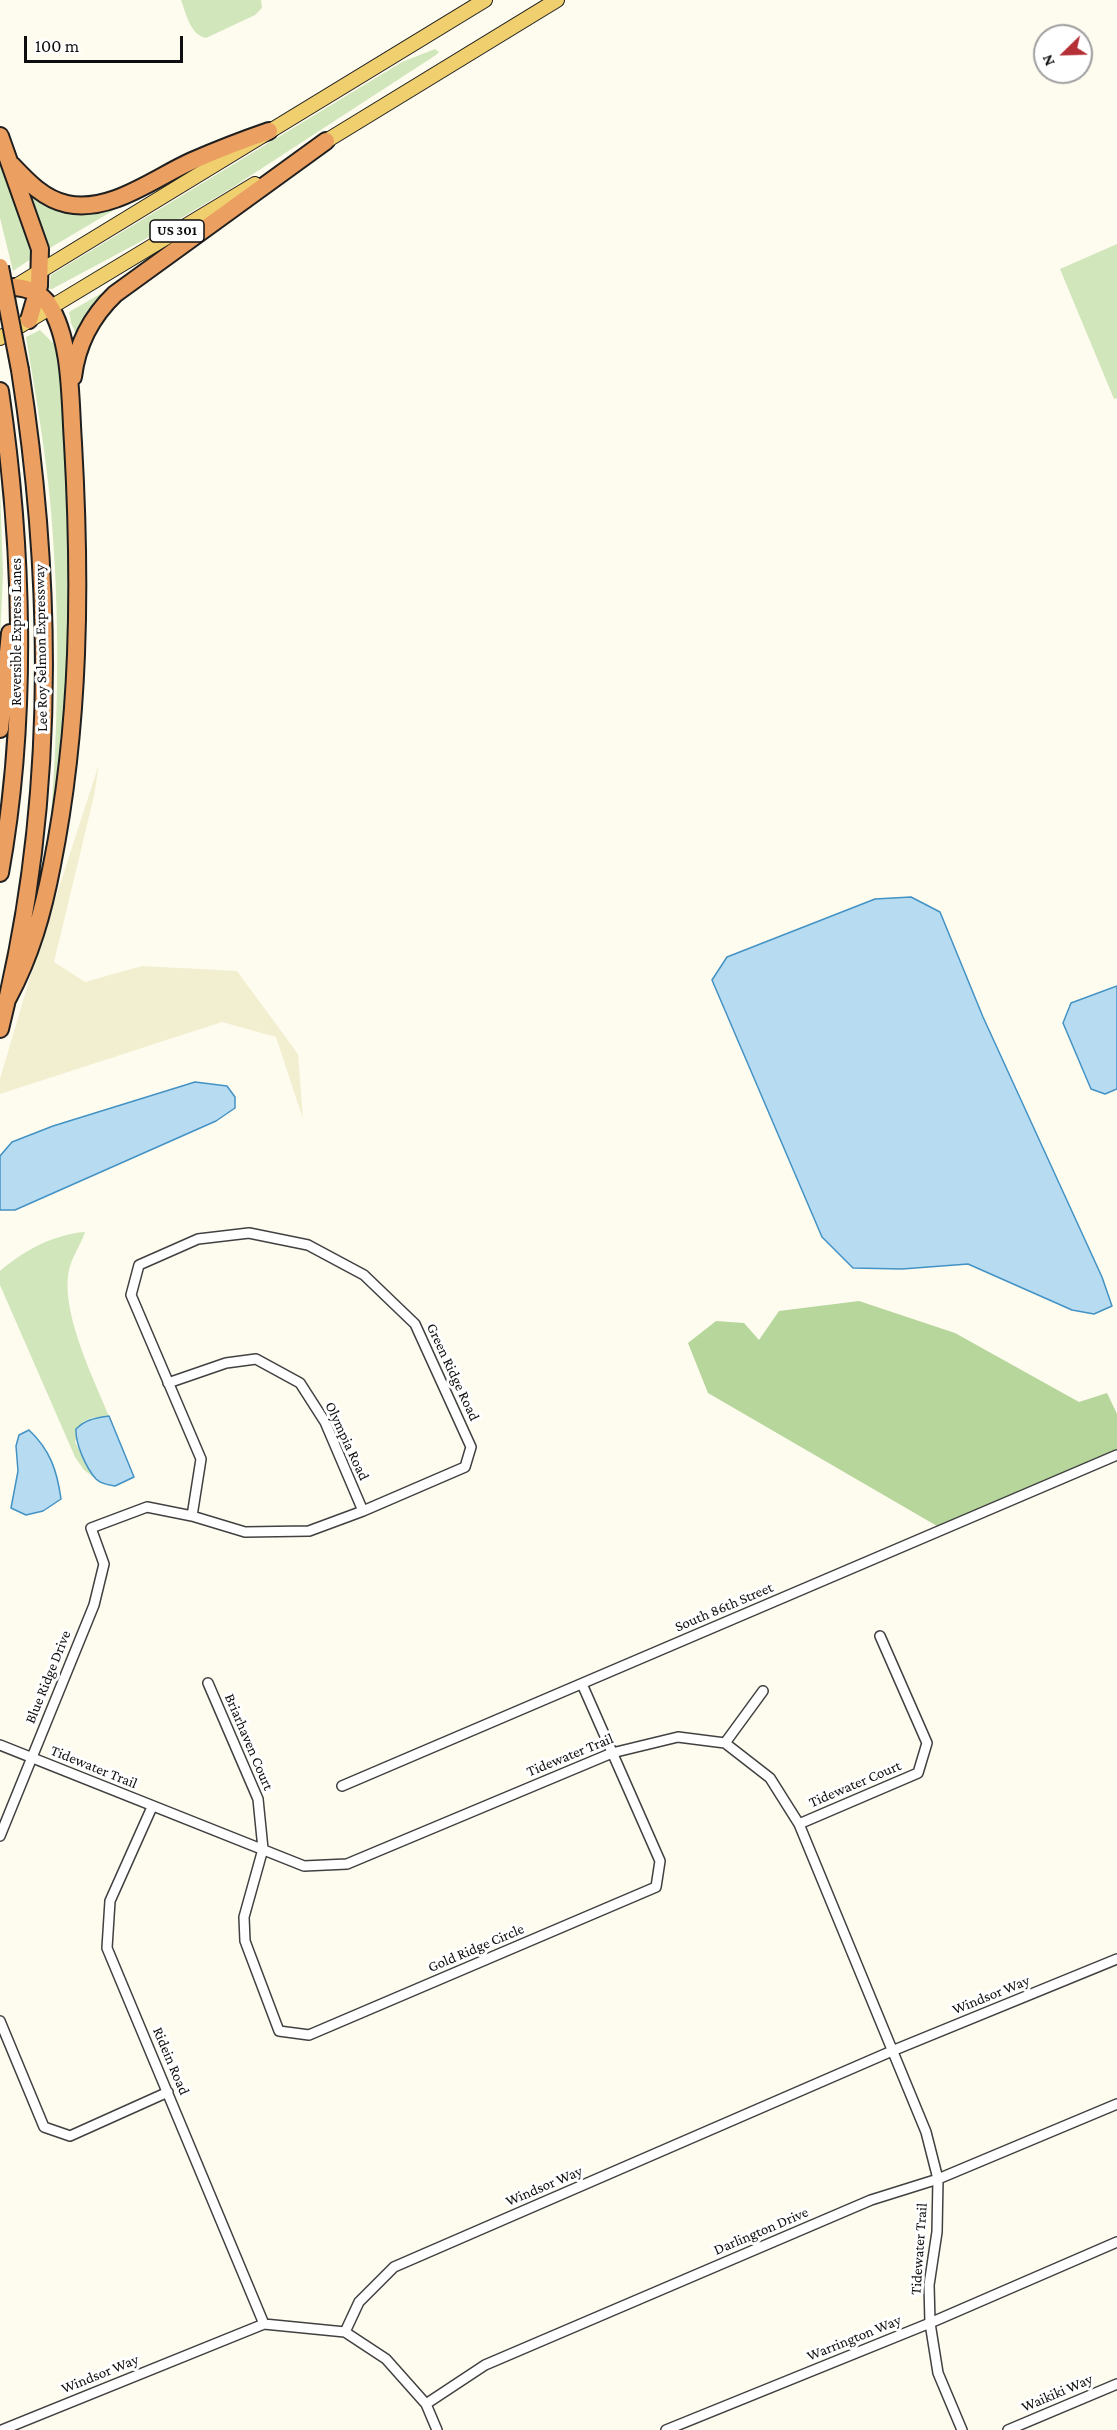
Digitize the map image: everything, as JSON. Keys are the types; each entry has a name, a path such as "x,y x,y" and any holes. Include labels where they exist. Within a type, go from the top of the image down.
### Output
{"highway":[{"path":"12,165 34,188 49,197 69,205 94,204 121,196 192,161 269,131"},
{"path":"0,136 39,241 41,270 29,320"},
{"path":"70,395 79,347 93,319 106,302 132,279 326,141"},
{"name":"Lee Roy Selmon Expressway","path":"0,267 20,370 37,516 42,597 43,701 41,757 31,867 8,998 0,1029"},
{"path":"7,291 37,293 50,307 63,339 70,395 78,557 78,641 71,736 60,822 40,921 31,950 8,998"},
{"name":"Reversible Express Lanes","path":"0,392 12,492 18,600 15,737 0,873"},
{"path":"0,729 7,654 18,600"}],"main road":[{"name":"US 301","path":"7,291 485,0"},
{"name":"US 301","path":"0,338 557,0"}],"street":[{"name":"Green Ridge Road","path":"90,1528 147,1507 192,1516 245,1532 309,1531 363,1511 465,1467 471,1447 415,1324 364,1275 308,1245 249,1233 198,1239 139,1265 131,1295 201,1459 192,1516"},
{"name":"Olympia Road","path":"168,1383 226,1363 256,1359 300,1383 325,1422 363,1511"},
{"name":"South 86th Street","path":"342,1786 1117,1455"},
{"name":"Blue Ridge Drive","path":"0,1836 94,1605 104,1564 90,1528"},
{"name":"Tidewater Court","path":"799,1824 918,1773 927,1743 880,1636"},
{"name":"Briarhaven Court","path":"208,1683 258,1799 263,1849"},
{"name":"Gold Ridge Circle","path":"263,1849 244,1917 245,1941 279,2031 309,2035 656,1887 660,1861 582,1684"},
{"path":"725,1743 763,1691"},
{"name":"Tidewater Trail","path":"0,1745 304,1866 347,1864 612,1753 678,1737 725,1743 770,1778 799,1824 926,2132 938,2179 938,2232 928,2285 930,2323 938,2373 962,2430"},
{"name":"Ridein Road","path":"152,1807 110,1901 107,1948 264,2324"},
{"name":"Windsor Way","path":"2,2430 264,2324 345,2332 359,2302 394,2267 892,2052 1117,1959"},
{"path":"0,2021 44,2127 70,2136 168,2092"},
{"name":"Darlington Drive","path":"426,2404 486,2366 871,2200 938,2179 1117,2104"},
{"name":"Warrington Way","path":"666,2430 930,2323 1117,2242"},
{"path":"345,2332 386,2359 426,2404 437,2430"},
{"name":"Waikiki Way","path":"1008,2430 1117,2384"}],"shaded area":[{"path":"99,764 94,796 54,962 85,982 142,966 237,971 298,1054 303,1119 276,1037 222,1022 0,1094 0,1079 30,977"}],"green space":[{"path":"181,0 261,0 262,8 255,15 206,38 192,28"},
{"path":"435,49 439,52 436,55 230,189 151,236 49,289 51,275 402,62"},
{"path":"0,153 37,255 13,271 0,218"},
{"path":"27,190 36,197 131,200 50,248"},
{"path":"1117,244 1117,398 1114,399 1060,269"},
{"path":"102,293 105,298 78,338 69,312"},
{"path":"40,330 60,352 75,574 68,732 50,829 55,756 57,610 46,462 26,337"},
{"path":"0,488 3,573 0,643"},
{"path":"85,1232 70,1266 69,1301 79,1342 109,1416 91,1418 83,1422 75,1442 96,1479 84,1470 75,1457 0,1285 0,1271 19,1257 51,1240"},
{"path":"859,1301 955,1333 1079,1402 1107,1393 1117,1414 1117,1449 937,1526 708,1393 688,1343 716,1321 744,1323 759,1340 779,1311"}],"water":[{"path":"911,897 940,912 983,1017 1102,1277 1112,1306 1094,1314 1072,1310 968,1264 902,1269 853,1268 822,1237 712,980 727,957 875,899"},
{"path":"1117,986 1117,1089 1105,1094 1091,1089 1063,1023 1071,1003"},
{"path":"195,1082 227,1086 235,1097 235,1108 216,1121 15,1210 0,1210 0,1156 12,1142 53,1126"},
{"path":"109,1416 134,1477 115,1486 100,1482 92,1474 82,1455 76,1435 76,1429 83,1423"},
{"path":"29,1430 42,1445 51,1461 61,1499 43,1511 26,1515 11,1508 18,1471 16,1446 19,1435"}]}
